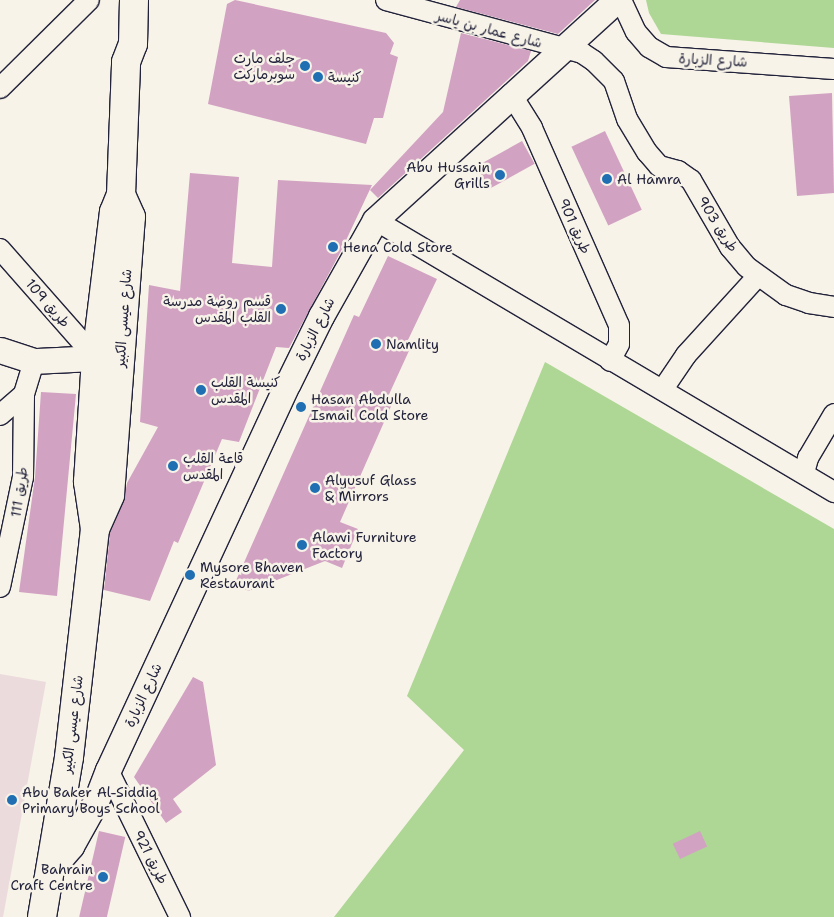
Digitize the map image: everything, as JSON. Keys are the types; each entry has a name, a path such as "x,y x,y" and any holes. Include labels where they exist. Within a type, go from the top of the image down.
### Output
{"main road":[{"name":"شارع عيسى الكبير","path":"116,0 120,45 126,62"},
{"name":"شارع عيسى الكبير","path":"42,917 52,868 69,757 95,529 88,482 108,359 114,212 121,195 126,62 133,44 134,0"}],"street":[{"path":"0,88 89,0"},
{"name":"شارع عمار بن ياسر","path":"386,0 564,48"},
{"name":"شارع الزبارة","path":"52,868 83,825 300,358 375,220 511,94 617,0"},
{"name":"شارع الزبارة","path":"621,0 636,32 649,47 666,57 834,69"},
{"name":"طريق 903","path":"564,48 582,53 605,70 620,94 627,119 647,152 659,166 678,171 691,180 730,247 758,276 786,295 809,303 834,306"},
{"name":"طريق 901","path":"511,94 532,128 619,325 619,344 610,361"},
{"path":"375,220 834,492"},
{"name":"طريق 109","path":"0,249 108,359"},
{"path":"662,389 686,355 758,276"},
{"path":"0,350 34,360 108,359"},
{"name":"طريق 111","path":"1,581 23,477 24,394 34,360"},
{"path":"0,415 24,394"},
{"path":"804,473 808,458 834,414"},
{"name":"طريق 921","path":"108,770 180,917"}],"shaded area":[{"name":"Abu Baker Al-Siddiq Primary Boys School","path":"0,674 46,682 3,917 0,917"}],"green space":[{"path":"646,0 834,0 834,48 661,34 649,13"},
{"path":"545,362 834,529 834,917 334,917 464,750 407,696"}],"building":[{"name":"جلف مارت سوبرماركت","path":"235,0 386,33 394,43 390,54 398,57 383,118 374,118 366,144 208,104 227,4"},
{"path":"460,0 595,0 558,34 456,7"},
{"path":"461,33 531,51 528,61 378,198 370,190 443,112"},
{"path":"832,93 834,193 797,196 789,96"},
{"name":"Al Hamra","path":"605,131 642,210 608,225 571,147"},
{"path":"522,141 535,164 489,189 477,166"},
{"path":"190,173 239,177 232,263 272,267 278,180 372,185 341,251 289,348 276,347 239,442 222,439 178,543 174,541 150,601 104,590 110,533 124,501 127,483 158,427 140,422 149,285 180,291"},
{"path":"388,256 437,279 408,340 413,342 386,401 392,404 340,522 358,529 342,568 325,561 249,591 234,585 354,315 359,317"},
{"path":"41,392 76,394 57,596 19,592 35,477"},
{"path":"193,677 203,682 216,765 173,799 182,812 166,823 134,777"},
{"name":"Bahrain Craft Centre","path":"99,831 125,837 107,917 79,917"},
{"path":"700,831 707,846 680,859 673,844"}],"place":[{"name":"جلف مارت سوبرماركت","path":"305,66"},
{"name":"كنيسة","path":"318,77"},
{"name":"Abu Hussain Grills","path":"500,175"},
{"name":"Al Hamra","path":"607,179"},
{"name":"Hena Cold Store","path":"333,247"},
{"name":"قسم روضة مدرسة القلب المقدس","path":"281,309"},
{"name":"Namlity","path":"376,344"},
{"name":"كنيسة القلب المقدس","path":"201,390"},
{"name":"Hasan Abdulla Ismail Cold Store","path":"301,407"},
{"name":"قاعة القلب المقدس","path":"173,466"},
{"name":"Alyusuf Glass & Mirrors","path":"315,488"},
{"name":"Alawi Furniture Factory","path":"302,545"},
{"name":"Mysore Bhaven Restaurant","path":"190,575"},
{"name":"Abu Baker Al-Siddiq Primary Boys School","path":"12,800"},
{"name":"Bahrain Craft Centre","path":"103,877"}]}
